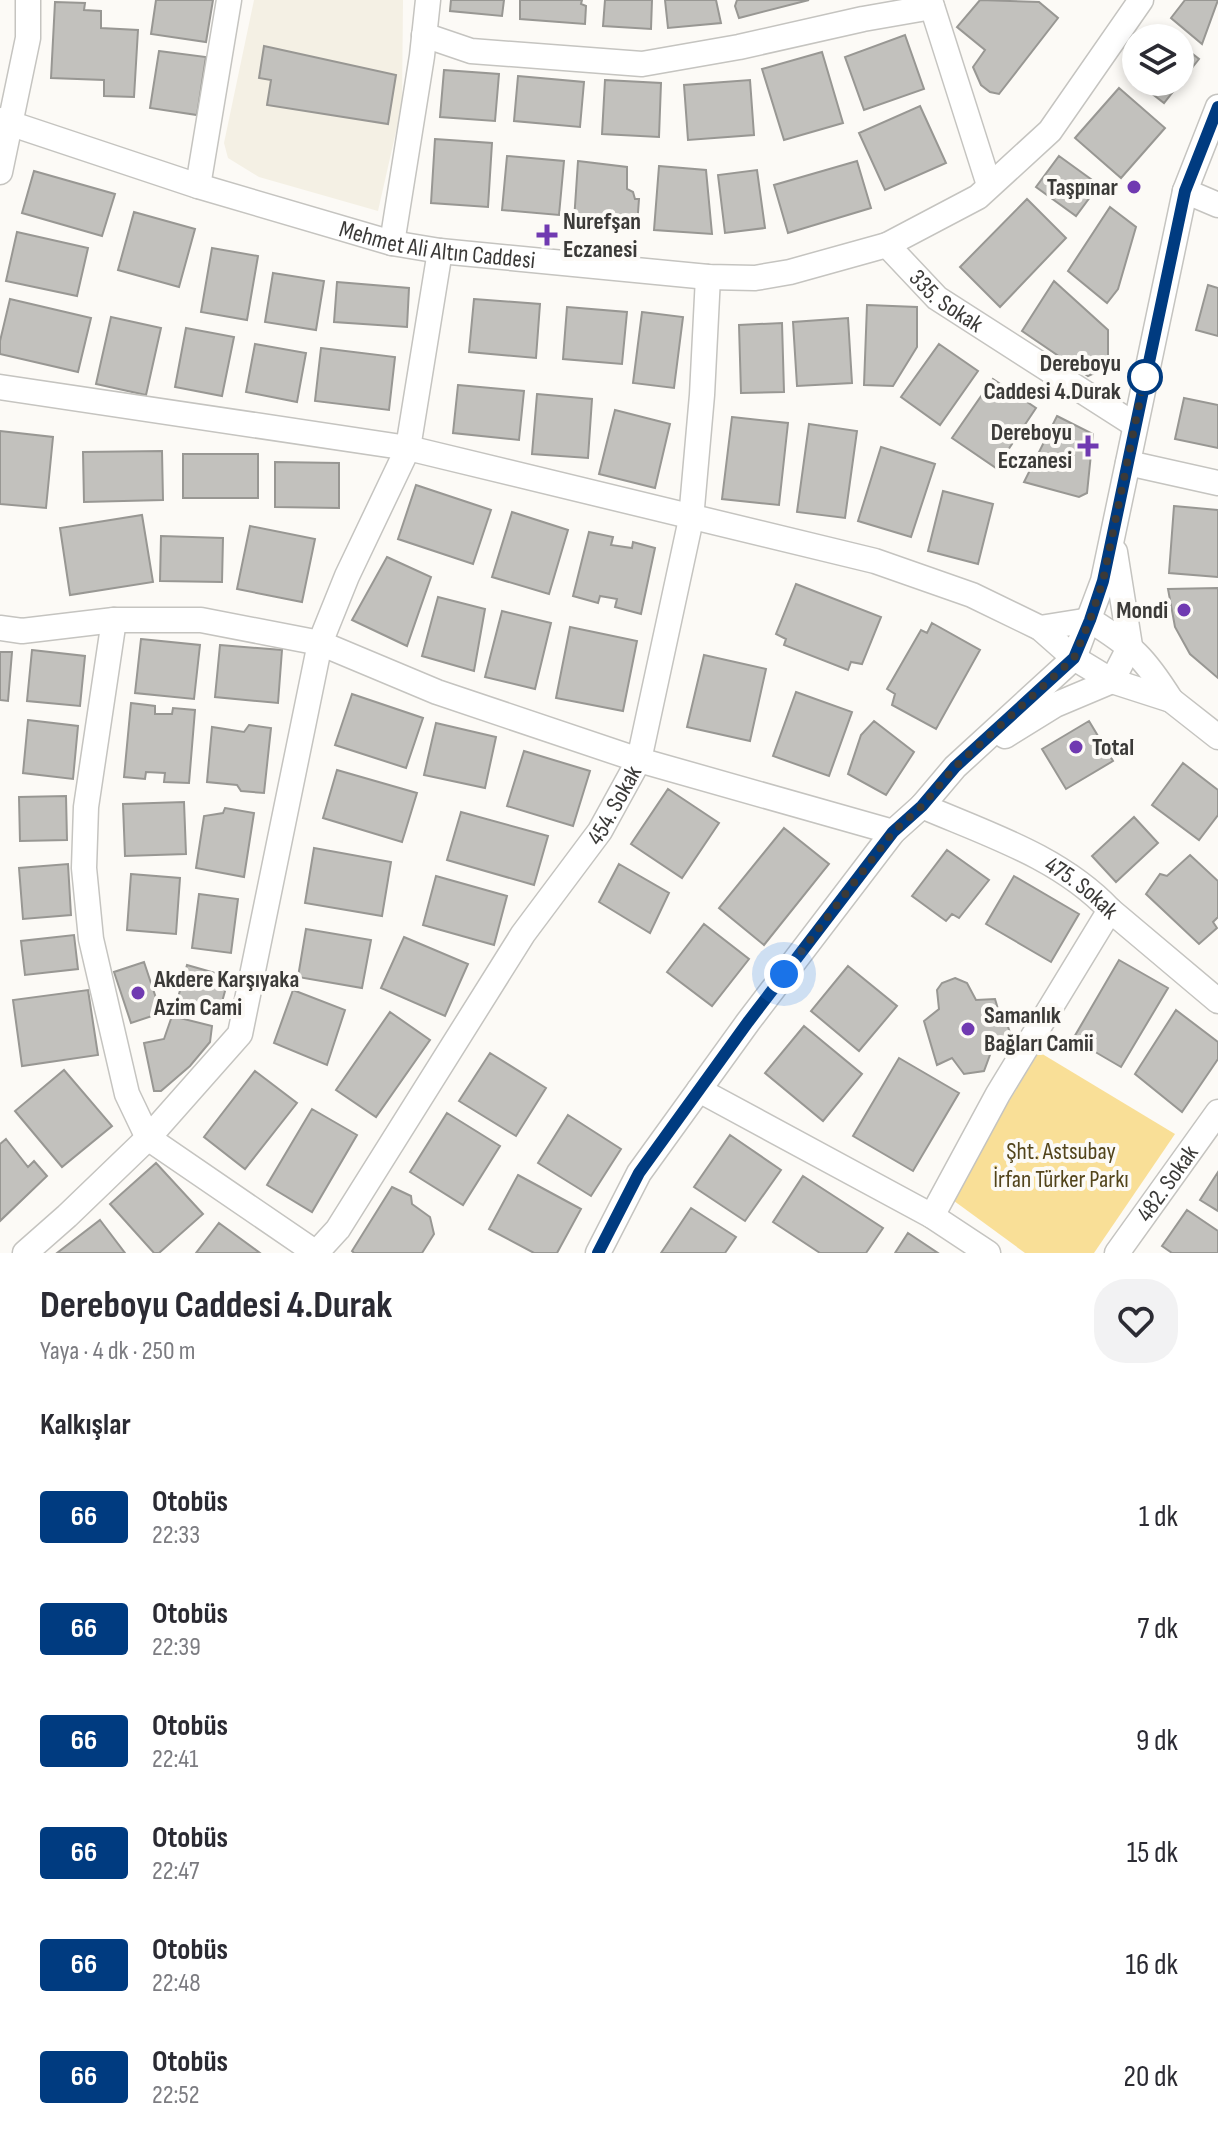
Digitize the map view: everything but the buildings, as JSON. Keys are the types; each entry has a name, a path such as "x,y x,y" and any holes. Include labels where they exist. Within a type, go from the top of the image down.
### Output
{"street":[{"path":"0,172 5,121 28,38 28,0"},
{"path":"198,186 229,0"},
{"path":"392,243 428,0"},
{"name":"Mehmet Ali Altın Caddesi","path":"5,121 198,186 392,243 440,251 708,277 755,278 790,272 887,245 978,197 1050,131 1141,0"},
{"path":"424,35 471,51 642,64 739,47 931,3 989,185"},
{"path":"598,1253 639,1173 893,832 922,806 955,767 1074,658 1103,581 1185,191 1218,107"},
{"path":"1185,191 1218,205"},
{"name":"335. Sokak","path":"887,245 937,298 1135,425"},
{"path":"25,1253 148,1138 240,1034 320,643 347,576 408,448 440,251"},
{"name":"454. Sokak","path":"316,1253 338,1229 523,934 600,831 639,760 691,519 708,277"},
{"path":"0,387 408,448 691,519 875,561 972,595 1040,628 1074,658 1112,681 1171,700"},
{"path":"1128,463 1218,483"},
{"path":"955,767 1055,705 1112,681 1130,646 1112,534"},
{"path":"114,620 86,807 84,868 91,939 127,1094 148,1138 316,1253"},
{"path":"0,628 22,631 114,620 201,620 320,643 437,692 639,760 893,832"},
{"path":"1040,628 1090,620 1130,646 1150,666 1171,700 1218,737"},
{"name":"475. Sokak","path":"922,806 1038,856 1094,893 1218,1001"},
{"path":"932,1216 998,1094 1110,910"},
{"path":"699,1090 932,1216 988,1253"},
{"name":"482. Sokak","path":"1117,1253 1218,1112"}],"shaded area":[{"path":"254,0 403,0 402,105 378,211 259,177 228,158 224,143"}],"green space":[{"name":"Şht. Astsubay İrfan Türker Parkı","path":"1039,1052 1175,1134 1094,1253 1025,1253 950,1198"}],"bus line":[{"name":"66","path":"598,1253 639,1173 748,1022 893,832 922,806 955,767 1074,658 1103,581 1185,191 1218,107"}],"place":[{"name":"Taşpınar","path":"1134,187"},
{"name":"Nurefşan Eczanesi","path":"547,235"},
{"name":"Dereboyu Caddesi 4.Durak","path":"1145,377"},
{"name":"Dereboyu Eczanesi","path":"1088,446"},
{"name":"Mondi","path":"1184,610"},
{"name":"Total","path":"1076,747"},
{"name":"Akdere Karşıyaka Azim Cami","path":"138,993"},
{"name":"Samanlık Bağları Camii","path":"968,1029"}],"route":[{"path":"784,974 893,832 922,806 955,767 1074,658 1103,581 1147,366 1145,377"}]}
